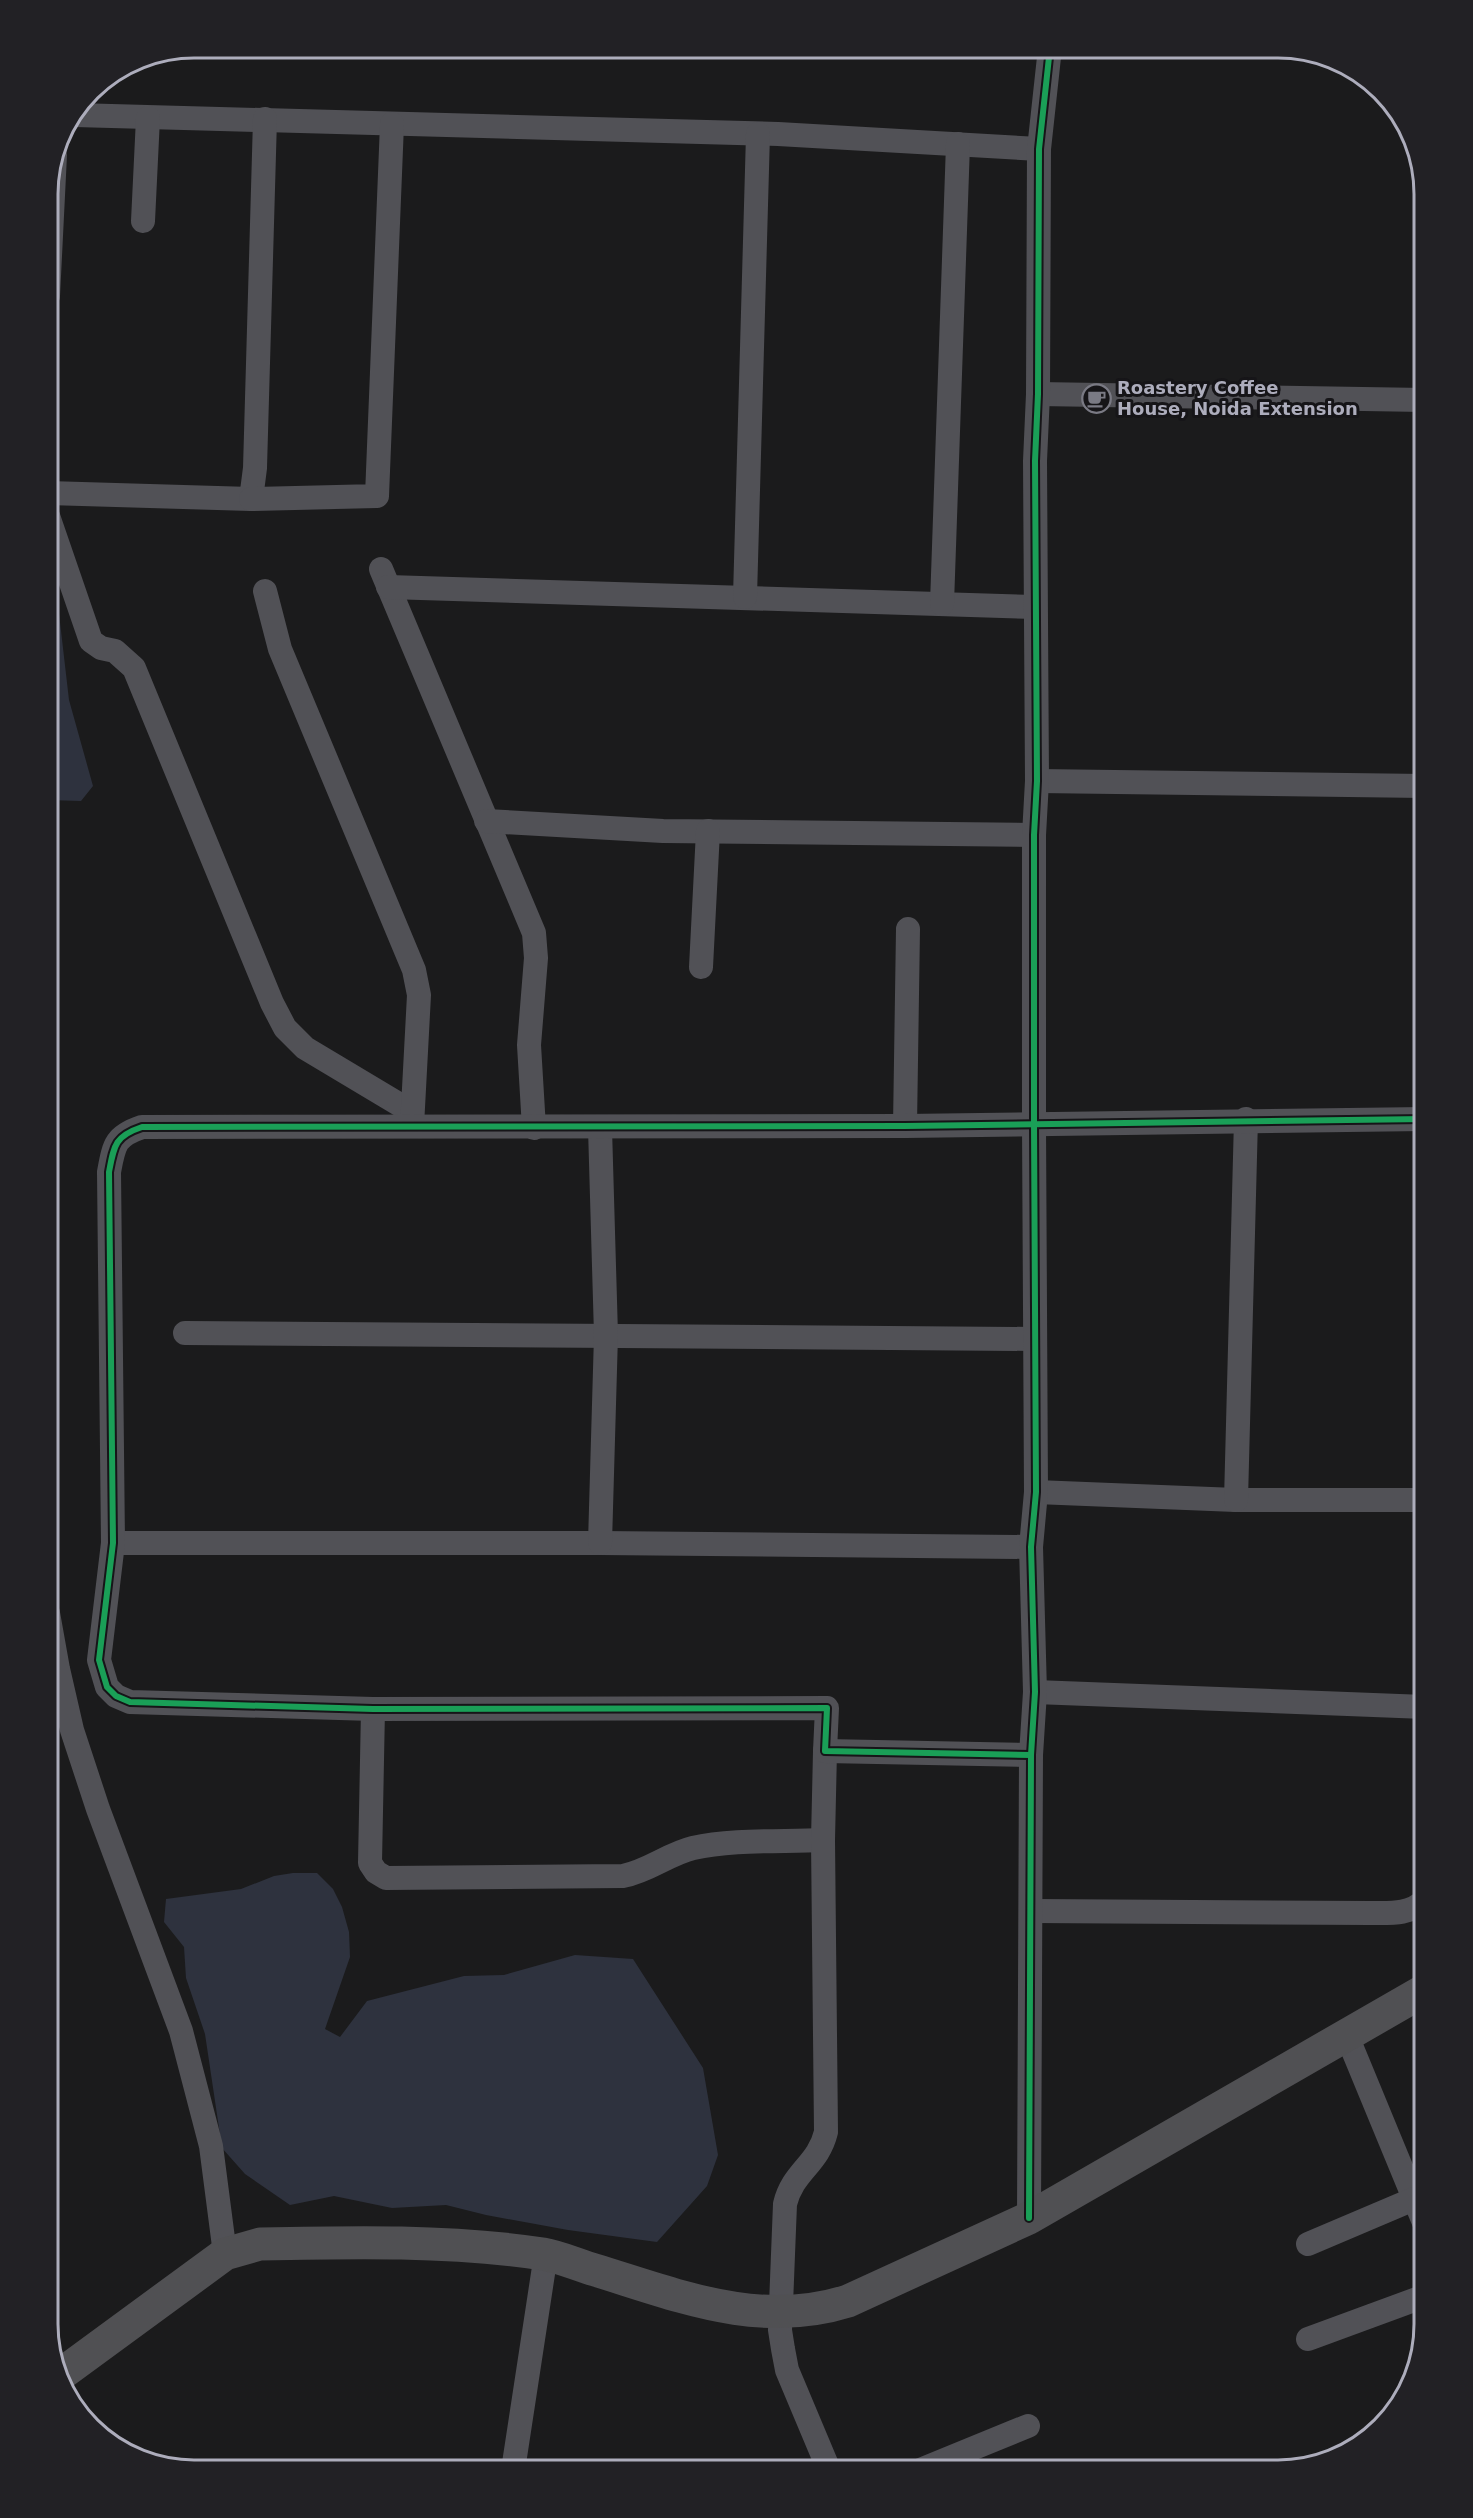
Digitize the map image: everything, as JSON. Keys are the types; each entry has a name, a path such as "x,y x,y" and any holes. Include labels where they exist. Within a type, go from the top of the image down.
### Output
{"street":[{"path":"1029,2218 1031,1755 1035,1692 1031,1547 1036,1492 1035,461 1038,394 1039,148 1049,59"},
{"path":"84,115 265,118 392,124 758,134 1039,148"},
{"path":"143,221 148,118"},
{"path":"251,499 255,468 265,118"},
{"path":"59,493 251,499 377,496 392,124"},
{"path":"745,597 758,134"},
{"path":"942,604 958,144"},
{"path":"1038,394 1414,400"},
{"path":"59,547 91,641 101,648 115,651 134,668 272,1003 285,1028 305,1048 412,1120"},
{"path":"534,1128 529,1045 536,958 534,933 384,578 745,597 1035,607"},
{"path":"265,591 280,648 414,970 419,994 412,1120"},
{"path":"1037,781 1414,786"},
{"path":"486,821 663,831 1034,835"},
{"path":"701,967 708,831"},
{"path":"905,1126 908,929"},
{"path":"1236,1500 1246,1119"},
{"path":"826,2460 787,2370 780,2330 786,2204 789,2190 795,2178 822,2148 826,2132 823,1840 827,1708 374,1709 130,1702 116,1696 107,1687 99,1660 113,1543 109,1172 114,1146 124,1132 142,1127 412,1120 534,1128 600,1128 1034,1125 1246,1119 1414,1119"},
{"path":"600,1128 606,1335 600,1543"},
{"path":"185,1333 1035,1339"},
{"path":"1036,1492 1236,1500 1414,1500"},
{"path":"113,1543 600,1543 1031,1547"},
{"path":"58,1670 72,1730 98,1809 181,2031 211,2146 225,2254"},
{"path":"1035,1692 1414,1707"},
{"path":"374,1709 370,1863 376,1872 386,1878 623,1876 639,1873 688,1849 707,1845 823,1840"},
{"path":"825,1751 1031,1755"},
{"path":"1032,1911 1370,1913 1400,1912 1414,1909"},
{"path":"67,2370 225,2254 260,2244 479,2246 546,2254 734,2310 782,2313 820,2310 848,2301 1029,2218 1414,1996"},
{"path":"1308,2244 1414,2199 1347,2036"},
{"path":"515,2459 546,2254"},
{"path":"1308,2339 1414,2300"},
{"path":"945,2460 1028,2426"}],"water":[{"path":"59,612 69,700 93,786 81,801 59,800"},
{"path":"317,1873 333,1889 342,1907 349,1932 350,1957 325,2029 340,2037 367,2001 464,1976 504,1975 575,1955 633,1959 703,2068 718,2155 707,2186 657,2242 568,2230 446,2205 392,2208 334,2196 290,2205 245,2174 222,2148 205,2034 186,1978 184,1947 164,1922 166,1899 241,1889 274,1876"}],"cycle path":[{"path":"1029,2218 1031,1755 1035,1692 1031,1547 1036,1492 1035,461 1038,394 1039,149 1049,59"},
{"path":"1031,1755 825,1751 827,1708 373,1709 130,1702 116,1696 107,1687 99,1660 113,1543 109,1172 117,1143 126,1134 142,1127 905,1126 1414,1119"}],"place":[{"name":"Roastery Coffee House, Noida Extension","path":"1096,398"}]}
